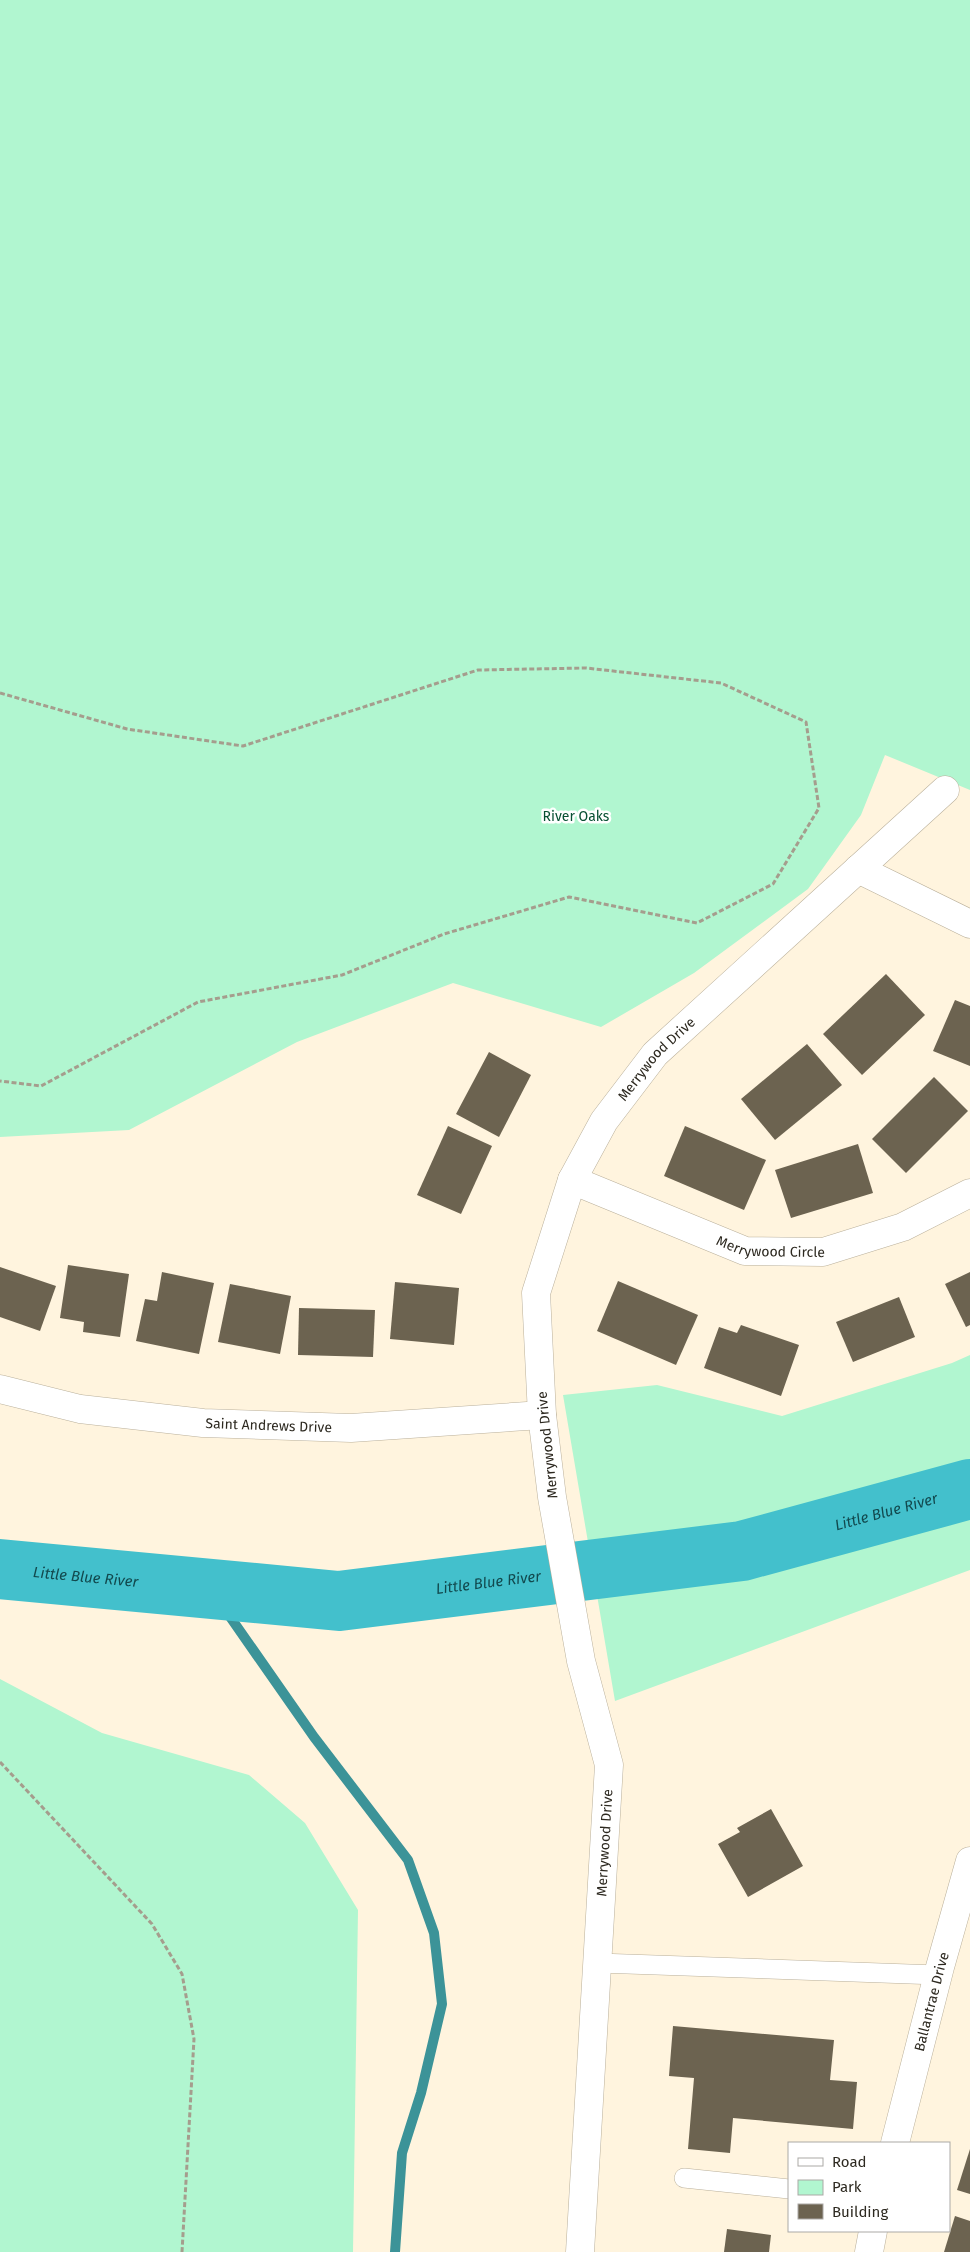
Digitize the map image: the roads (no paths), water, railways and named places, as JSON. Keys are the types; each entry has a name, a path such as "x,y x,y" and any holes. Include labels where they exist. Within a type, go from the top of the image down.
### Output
{"street":[{"name":"Merrywood Drive","path":"580,2252 609,1765 581,1661 552,1497 542,1415 536,1294 572,1180 604,1121 655,1054 945,790"},
{"path":"858,869 970,924"},
{"name":"Merrywood Circle","path":"572,1180 745,1251 823,1252 902,1226 970,1193"},
{"name":"Saint Andrews Drive","path":"0,1389 80,1409 202,1423 351,1428 542,1415"},
{"name":"Ballantrae Drive","path":"895,2142 970,1861"},
{"path":"869,2252 873,2232"}],"lane":[{"path":"598,1962 938,1976"},
{"path":"684,2178 788,2188"}],"waterway":[{"name":"Little Blue River","path":"0,1569 339,1601 742,1551 970,1489"},
{"path":"210,1588 314,1737 408,1860 434,1933 442,2004 421,2093 402,2153 395,2252"}],"park label":[{"name":"River Oaks","path":"576,816"}]}
